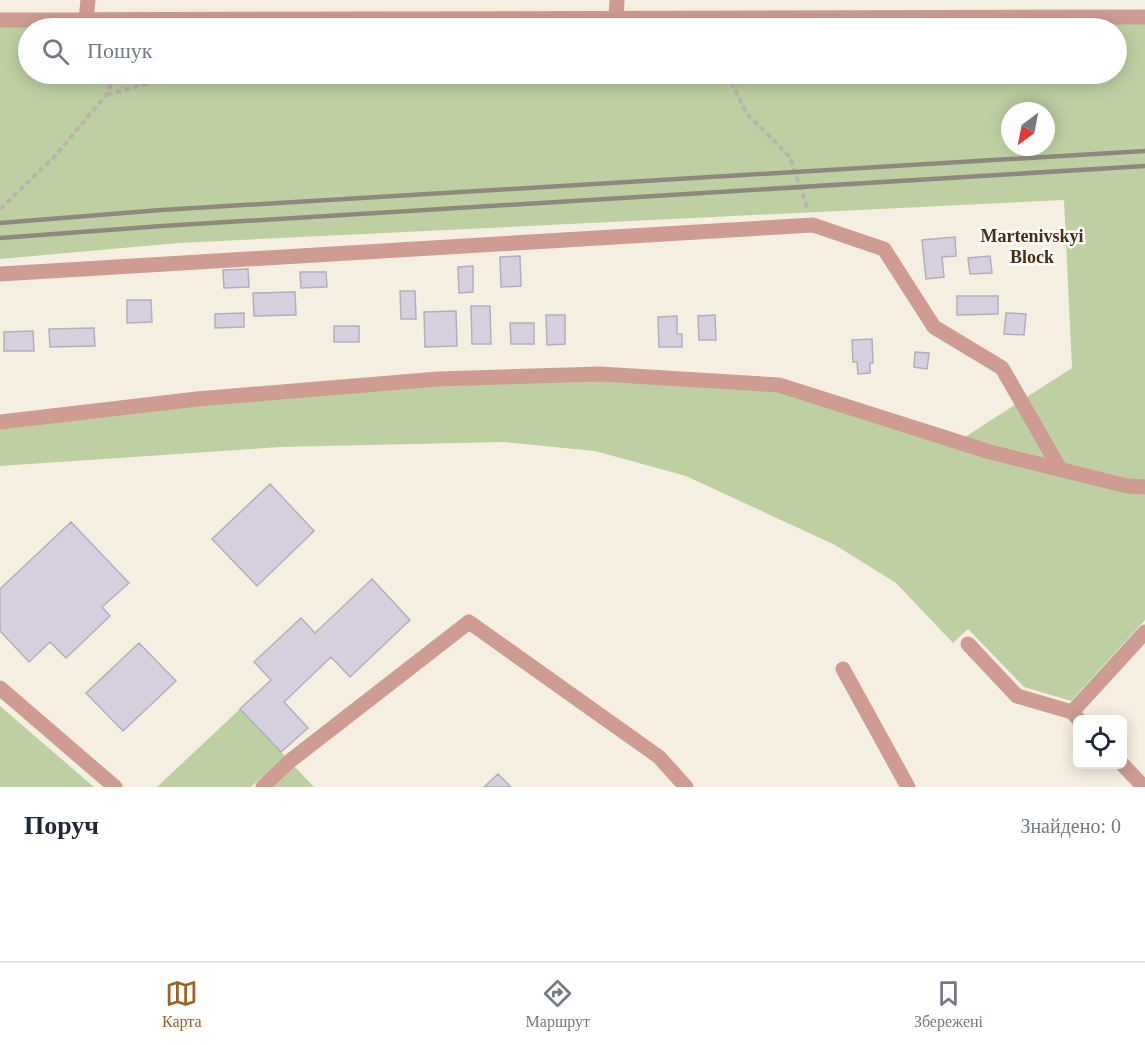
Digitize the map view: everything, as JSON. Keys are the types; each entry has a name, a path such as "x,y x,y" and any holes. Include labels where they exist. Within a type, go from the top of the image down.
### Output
{"street":[{"path":"86,18 88,0"},
{"path":"616,18 617,0"},
{"path":"880,18 1145,17"},
{"path":"0,20 18,20"},
{"path":"0,274 813,225 884,249 934,327 1002,368 1060,469"},
{"path":"0,423 197,399 426,380 600,374 779,385 990,452 1127,486 1145,487"},
{"path":"263,787 290,761 470,622 659,757 686,787"},
{"path":"1077,715 1145,632"},
{"path":"968,644 1017,696 1073,715"},
{"path":"843,669 908,787"},
{"path":"0,688 115,787"},
{"path":"1127,769 1144,787"}],"path":[{"path":"0,209 55,156 106,95 111,84"},
{"path":"106,95 146,84"},
{"path":"732,84 747,114 790,157 813,225"}],"green space":[{"path":"1145,17 1145,620 1071,701 1024,687 968,629 953,643 896,583 835,545 686,476 595,451 504,442 280,447 0,466 0,428 200,405 437,384 601,380 777,391 951,446 1072,368 1064,200 179,243 0,259 0,20 18,20 18,84 1127,84 1127,18 763,18"},
{"path":"0,706 94,787 0,787"},
{"path":"240,709 285,756 251,787 157,787"},
{"path":"295,767 314,787 274,787"}],"building":[{"path":"955,237 956,256 942,257 944,277 926,279 922,240"},
{"path":"520,256 521,286 501,287 500,257"},
{"path":"990,256 992,273 970,274 968,258"},
{"path":"473,266 473,292 459,293 458,267"},
{"path":"248,269 249,287 224,288 223,270"},
{"path":"300,272 326,272 327,287 301,288"},
{"path":"400,291 415,291 416,319 401,319"},
{"path":"295,292 296,315 254,316 253,293"},
{"path":"957,296 998,296 998,314 957,315"},
{"path":"127,300 151,300 152,322 127,323"},
{"path":"471,306 490,306 491,344 472,344"},
{"path":"456,311 457,346 425,347 424,312"},
{"path":"244,313 244,327 215,328 215,314"},
{"path":"1006,313 1026,314 1024,335 1004,334"},
{"path":"546,315 565,315 565,344 547,345"},
{"path":"715,315 716,340 699,340 698,316"},
{"path":"677,316 677,334 682,334 682,347 659,347 658,317"},
{"path":"510,323 534,323 534,344 511,344"},
{"path":"334,326 359,326 359,342 334,342"},
{"path":"94,328 95,346 50,347 49,329"},
{"path":"33,331 34,351 4,351 4,332"},
{"path":"872,339 873,363 870,363 870,373 858,374 857,362 853,362 852,340"},
{"path":"915,352 929,353 927,369 914,367"},
{"path":"270,484 314,531 257,586 212,539"},
{"path":"71,522 129,583 102,607 110,616 66,658 50,642 29,662 0,631 0,589"},
{"path":"372,579 410,620 350,677 331,657 284,702 308,728 281,752 240,709 271,680 254,662 301,618 315,633"},
{"path":"139,643 176,681 123,731 86,693"},
{"path":"498,774 511,787 484,787"}],"railway":[{"path":"0,223 161,210 1145,151"},
{"path":"0,238 162,226 1145,166"}],"district":[{"name":"Martenivskyi Block","path":"1032,246"}]}
